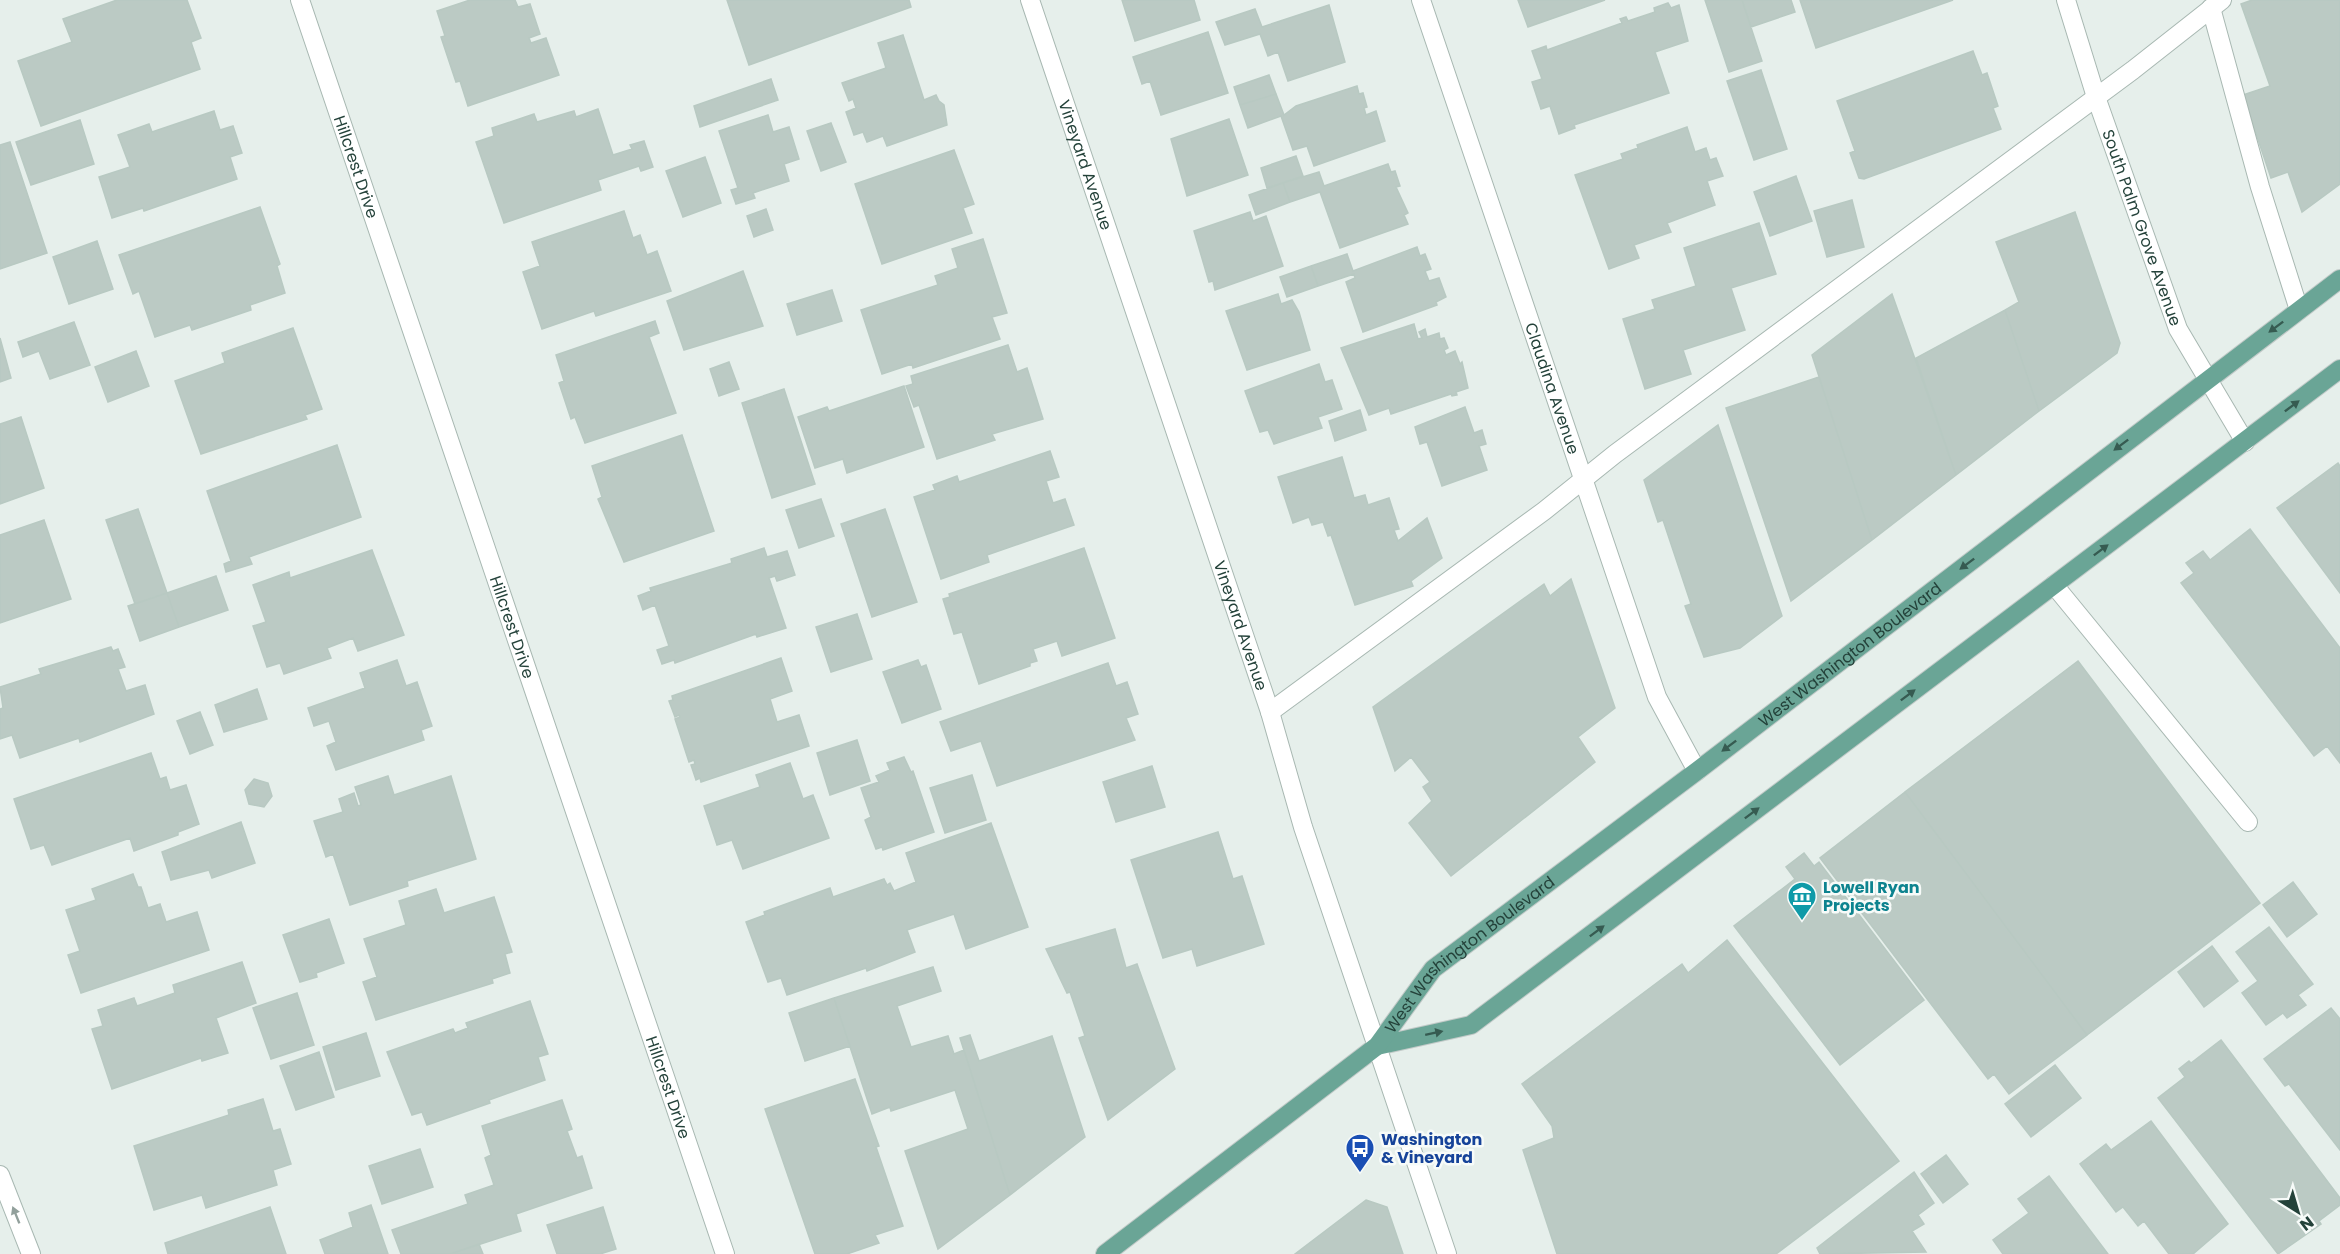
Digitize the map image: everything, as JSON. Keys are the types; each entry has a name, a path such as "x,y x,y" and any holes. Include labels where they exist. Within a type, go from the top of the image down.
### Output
{"main road":[{"name":"West Washington Boulevard","path":"1105,1254 1377,1046 1433,969 2340,279"},
{"name":"West Washington Boulevard","path":"1377,1046 1471,1025 2340,369"}],"street":[{"name":"Hillcrest Drive","path":"300,0 725,1254"},
{"name":"Vineyard Avenue","path":"1029,0 1270,712 1303,827 1447,1254"},
{"name":"Claudina Avenue","path":"1421,0 1657,698 1696,771"},
{"name":"South Palm Grove Avenue","path":"2066,0 2096,97 2178,329 2206,380 2245,442"},
{"path":"1270,712 1585,480 1616,454 2096,97 2217,4 2260,188 2299,310"},
{"path":"2054,585 2248,822"},
{"path":"0,1175 31,1254"}],"building":[{"path":"117,0 187,0 201,38 191,42 200,69 41,126 18,61 72,42 63,19"},
{"path":"470,0 515,0 518,7 530,4 540,34 529,38 531,43 546,38 559,75 468,106 460,81 456,82 441,37 445,36 437,11"},
{"path":"727,0 909,0 911,7 749,65"},
{"path":"1122,0 1194,0 1200,20 1135,41"},
{"path":"1518,0 1605,0 1528,27"},
{"path":"1705,0 1742,0 1762,61 1729,72"},
{"path":"1742,0 1791,0 1795,12 1751,27"},
{"path":"1800,0 1953,0 1816,48"},
{"path":"2252,0 2340,0 2340,184 2302,212 2288,172 2271,178 2243,95 2270,86 2241,4"},
{"path":"1668,3 1671,8 1679,5 1688,41 1655,52 1669,93 1574,125 1575,128 1559,134 1550,106 1541,109 1532,82 1542,79 1532,51 1546,46 1547,50 1622,23 1620,19 1626,17 1628,21 1655,12 1654,8"},
{"path":"1329,5 1345,62 1288,81 1278,52 1268,56 1260,34 1225,45 1216,22 1255,9 1262,27"},
{"path":"1208,32 1228,93 1161,115 1150,81 1142,84 1133,57"},
{"path":"903,35 924,100 936,95 944,105 947,125 887,146 883,136 867,142 863,132 854,135 846,112 856,108 853,99 849,101 842,83 886,68 878,43"},
{"path":"1973,51 1982,75 1987,73 1998,106 1993,108 2001,129 1864,179 1859,178 1850,153 1855,151 1837,101"},
{"path":"1761,70 1787,149 1754,160 1727,81"},
{"path":"1269,75 1276,94 1240,105 1234,87"},
{"path":"771,79 778,100 700,127 694,106"},
{"path":"1357,86 1359,94 1363,93 1367,107 1364,108 1366,115 1376,111 1385,141 1314,166 1307,146 1293,150 1281,116 1248,128 1240,105 1276,94 1284,115 1296,106"},
{"path":"598,109 613,155 632,149 630,145 644,141 653,167 641,171 639,166 598,180 601,190 504,223 476,142 494,136 492,128 534,114 537,122 574,111 576,117"},
{"path":"214,111 220,130 233,126 242,153 230,157 237,179 144,211 143,208 112,218 99,177 130,167 118,135 149,124 152,132"},
{"path":"768,115 773,132 789,127 799,159 784,164 789,181 753,193 755,198 736,204 731,190 738,188 719,131"},
{"path":"1229,119 1248,175 1187,196 1171,139"},
{"path":"80,120 94,164 31,185 16,142"},
{"path":"831,123 846,162 821,171 807,131"},
{"path":"1687,127 1695,152 1706,148 1710,160 1716,158 1723,176 1707,181 1715,205 1667,223 1671,232 1634,245 1639,258 1609,269 1575,175 1623,159 1621,154 1638,148 1637,145"},
{"path":"10,142 47,253 0,269 0,145"},
{"path":"954,150 974,204 963,208 972,233 882,264 855,184"},
{"path":"1296,156 1303,176 1267,188 1261,168"},
{"path":"705,157 721,203 683,217 666,171"},
{"path":"1388,164 1391,172 1395,171 1400,186 1396,187 1408,213 1404,215 1408,224 1340,248 1320,192 1290,202 1283,183 1319,172 1324,186"},
{"path":"1796,176 1812,221 1770,236 1754,192"},
{"path":"1283,183 1290,202 1256,215 1249,195"},
{"path":"1852,200 1864,247 1827,257 1814,211"},
{"path":"260,207 280,264 277,266 285,293 250,305 251,310 192,330 190,325 155,337 139,291 133,294 119,255"},
{"path":"766,209 773,230 754,237 747,216"},
{"path":"624,211 633,238 640,235 647,255 657,251 671,291 596,316 594,311 542,329 523,272 540,266 532,242"},
{"path":"1250,212 1253,221 1266,216 1283,266 1215,290 1213,281 1209,282 1194,231"},
{"path":"2075,212 2120,343 2117,353 2039,411 2005,310 2019,302 1996,242"},
{"path":"1759,223 1776,274 1731,288 1745,330 1683,350 1691,374 1645,389 1623,319 1655,309 1652,300 1696,286 1684,248"},
{"path":"983,239 1007,313 992,317 1000,339 913,368 912,364 882,374 861,310 938,285 935,276 958,268 952,249"},
{"path":"97,241 113,289 69,304 53,257"},
{"path":"1417,247 1420,256 1425,254 1431,269 1425,271 1429,281 1439,278 1446,297 1436,302 1437,305 1363,332 1346,282 1355,278 1354,274 1318,286 1311,266 1347,254 1353,271"},
{"path":"1311,266 1318,286 1287,297 1280,277"},
{"path":"743,271 763,326 684,350 667,301"},
{"path":"832,290 842,321 797,335 787,304"},
{"path":"1278,294 1281,304 1292,300 1299,312 1310,350 1247,370 1226,311"},
{"path":"1892,294 1956,475 1872,540 1812,355"},
{"path":"2005,310 2039,411 1956,475 1916,358"},
{"path":"655,321 659,333 649,337 676,413 585,443 575,417 571,419 559,383 564,381 556,355"},
{"path":"74,322 90,365 50,379 39,351 23,357 18,342"},
{"path":"1414,324 1418,339 1422,338 1419,332 1425,329 1427,337 1439,333 1440,339 1444,338 1448,348 1444,350 1446,355 1455,351 1460,364 1462,362 1468,388 1456,392 1457,395 1452,396 1451,394 1391,414 1389,408 1369,415 1341,348"},
{"path":"293,328 322,409 305,415 307,419 201,454 175,381 225,363 222,353"},
{"path":"0,338 11,378 0,382"},
{"path":"1008,345 1017,372 1027,368 1043,419 992,434 995,440 937,459 919,405 914,407 906,386 913,384 911,376"},
{"path":"136,351 149,386 108,402 95,367"},
{"path":"729,362 739,389 719,396 710,369"},
{"path":"1319,364 1325,382 1332,380 1342,409 1318,417 1322,428 1274,444 1268,430 1260,432 1245,391"},
{"path":"1819,377 1872,540 1791,601 1726,408"},
{"path":"904,386 924,447 847,473 843,459 815,468 798,417 827,407 829,411"},
{"path":"784,389 815,484 772,498 742,403"},
{"path":"1465,407 1474,433 1482,430 1486,444 1479,446 1487,470 1442,486 1427,442 1420,444 1415,427"},
{"path":"1360,410 1366,430 1335,441 1329,421"},
{"path":"21,417 44,488 0,504 0,424"},
{"path":"1718,425 1782,616 1740,648 1704,657 1685,606 1691,604 1663,520 1658,522 1644,480"},
{"path":"682,435 714,531 624,562 598,499 602,497 592,466"},
{"path":"337,445 361,517 249,557 252,564 226,572 224,564 231,561 207,491"},
{"path":"1050,451 1059,477 1046,481 1053,503 1065,499 1074,525 987,555 989,562 941,579 914,497 935,490 933,485 957,476 959,482"},
{"path":"1342,457 1354,498 1365,495 1368,505 1389,498 1399,529 1394,530 1398,541 1427,518 1442,558 1411,581 1413,586 1355,605 1331,535 1328,536 1323,522 1312,525 1309,517 1293,523 1278,477"},
{"path":"2338,463 2340,466 2340,593 2277,508"},
{"path":"821,499 834,536 799,548 786,510"},
{"path":"138,509 167,593 135,604 106,520"},
{"path":"885,509 917,602 872,617 841,524"},
{"path":"44,520 71,599 0,623 0,535"},
{"path":"2250,529 2340,648 2340,763 2327,746 2314,756 2181,583 2194,573 2186,563 2203,551 2210,560"},
{"path":"764,548 767,557 787,551 795,575 777,581 775,576 769,578 786,628 757,637 756,634 675,663 674,660 662,664 657,650 669,646 655,605 643,610 638,596 651,591 650,588 732,563 731,559"},
{"path":"1084,548 1115,638 1062,656 1057,641 1033,649 1037,661 1030,663 1030,666 979,684 962,632 954,634 943,599 950,597 949,594"},
{"path":"372,550 404,635 358,651 353,638 327,648 331,658 284,674 280,663 267,667 253,626 266,622 253,585 289,572 290,578"},
{"path":"216,576 228,610 179,627 167,593"},
{"path":"1571,579 1615,708 1578,737 1595,762 1451,876 1409,823 1432,801 1423,787 1430,782 1411,757 1395,771 1373,707 1544,584 1550,596"},
{"path":"167,593 179,627 140,641 128,606"},
{"path":"857,614 872,659 831,672 816,627"},
{"path":"111,647 113,651 118,649 125,667 118,669 126,691 145,685 154,714 80,742 79,738 20,758 12,735 0,739 0,709 3,708 0,687 41,674 39,669"},
{"path":"781,658 792,691 770,699 777,722 799,715 809,746 701,782 700,778 696,780 691,765 695,764 694,760 689,762 675,719 680,717 679,715 675,717 669,701 673,700 672,696"},
{"path":"397,660 406,686 417,682 432,726 421,730 424,740 336,770 327,746 336,742 329,721 314,726 308,708 365,688 360,673"},
{"path":"918,660 921,667 926,665 941,709 902,723 883,672"},
{"path":"2078,661 2260,903 2087,1035 1905,792"},
{"path":"1108,663 1116,686 1127,682 1138,714 1126,718 1135,740 997,786 981,741 951,751 940,722"},
{"path":"257,689 267,719 224,732 215,705"},
{"path":"200,712 213,745 190,754 177,721"},
{"path":"857,740 870,781 830,795 817,753"},
{"path":"151,753 160,779 166,777 170,790 186,785 199,824 178,832 178,835 134,851 130,838 52,865 44,845 31,849 14,799"},
{"path":"904,757 911,772 913,771 934,832 883,850 882,847 876,849 865,820 871,817 861,788 879,782 876,776 890,770 887,763"},
{"path":"790,763 803,799 813,795 829,838 743,869 732,840 717,845 704,806 760,787 756,775"},
{"path":"1152,766 1165,807 1116,822 1103,782"},
{"path":"972,775 986,820 945,833 930,788"},
{"path":"388,776 394,795 451,776 476,859 407,881 408,886 350,905 333,854 326,857 314,821 343,812 339,799 354,793 358,806 361,805 355,787"},
{"path":"254,779 268,783 272,796 264,807 249,804 245,790"},
{"path":"1905,792 2087,1035 2009,1094 1994,1074 1988,1079 1820,858"},
{"path":"241,822 255,863 212,878 209,870 171,880 162,852"},
{"path":"991,823 1028,927 966,949 954,914 907,930 915,952 867,971 866,968 787,995 781,978 768,982 746,922 765,915 764,912 830,888 833,897 884,879 887,885 890,883 894,891 916,882 906,853"},
{"path":"1218,832 1233,879 1242,876 1264,944 1197,966 1192,949 1163,958 1131,860"},
{"path":"1804,853 1814,866 1819,862 1924,1000 1840,1065 1734,926 1795,879 1786,867"},
{"path":"133,874 138,887 141,887 148,908 160,904 166,922 197,912 209,950 81,993 68,955 80,951 66,910 96,900 92,889"},
{"path":"2293,882 2317,914 2287,937 2263,905"},
{"path":"436,889 444,913 494,897 512,952 505,954 510,973 492,979 493,983 376,1020 363,982 377,977 364,939 406,925 399,901"},
{"path":"329,919 344,963 316,973 317,977 300,982 283,935"},
{"path":"2269,927 2313,984 2298,995 2306,1005 2287,1018 2283,1013 2266,1025 2242,993 2258,981 2236,952"},
{"path":"1115,929 1126,968 1137,964 1175,1069 1108,1120 1079,1038 1085,1036 1070,992 1067,993 1046,949"},
{"path":"1727,940 1899,1161 1776,1254 1557,1254 1523,1150 1554,1138 1552,1126 1522,1084 1682,964 1688,973"},
{"path":"2212,946 2238,981 2204,1007 2178,972"},
{"path":"242,962 256,1003 216,1018 228,1053 202,1061 201,1058 112,1089 92,1029 103,1026 98,1010 134,998 137,1006 175,993 173,985"},
{"path":"933,967 941,991 897,1006 911,1047 948,1036 954,1054 964,1050 1010,1195 938,1249 905,1151 968,1129 955,1090 891,1111 890,1107 872,1114 834,998"},
{"path":"297,993 314,1045 271,1059 253,1008"},
{"path":"834,998 850,1046 805,1061 789,1013"},
{"path":"530,1001 548,1054 538,1057 545,1080 489,1100 490,1103 427,1125 422,1112 412,1115 387,1052 453,1029 455,1033 468,1028 466,1023"},
{"path":"2331,1008 2340,1019 2340,1150 2289,1084 2285,1086 2264,1059"},
{"path":"366,1033 380,1076 336,1090 323,1047"},
{"path":"970,1035 979,1061 1052,1036 1085,1137 1010,1195 960,1038"},
{"path":"2221,1040 2340,1198 2340,1205 2319,1221 2321,1224 2278,1254 2158,1098 2185,1077 2179,1069 2189,1061 2191,1063"},
{"path":"319,1052 334,1097 296,1110 280,1066"},
{"path":"2055,1065 2081,1098 2031,1137 2005,1104"},
{"path":"855,1079 879,1146 876,1147 903,1226 875,1235 879,1243 847,1254 815,1254 765,1109"},
{"path":"263,1099 273,1131 280,1129 291,1164 273,1170 277,1185 206,1208 202,1195 154,1210 134,1146 229,1115 228,1110"},
{"path":"562,1100 572,1129 567,1131 577,1158 582,1156 592,1188 516,1214 521,1231 450,1254 401,1254 392,1230 468,1204 465,1195 494,1185 485,1158 491,1155 482,1126"},
{"path":"2151,1121 2228,1224 2193,1254 2169,1254 2144,1221 2138,1226 2123,1207 2116,1212 2080,1164 2106,1144 2111,1150"},
{"path":"420,1149 433,1187 382,1204 369,1166"},
{"path":"1946,1155 1968,1184 1943,1203 1921,1174"},
{"path":"1914,1172 1934,1203 1918,1215 1924,1224 1912,1231 1926,1252 1820,1254 1817,1248"},
{"path":"2049,1176 2108,1254 2003,1254 1993,1240 2029,1213 2018,1199"},
{"path":"1366,1200 1387,1207 1403,1254 1295,1254"},
{"path":"371,1205 388,1254 325,1254 320,1240 353,1227 349,1213"},
{"path":"270,1207 286,1254 168,1254 165,1243"},
{"path":"603,1207 616,1249 600,1254 557,1254 547,1225"},
{"path":"479,1244 483,1254 450,1254"}],"place":[{"name":"Lowell Ryan Projects","path":"1802,922"},
{"name":"Washington & Vineyard","path":"1360,1174"}]}
